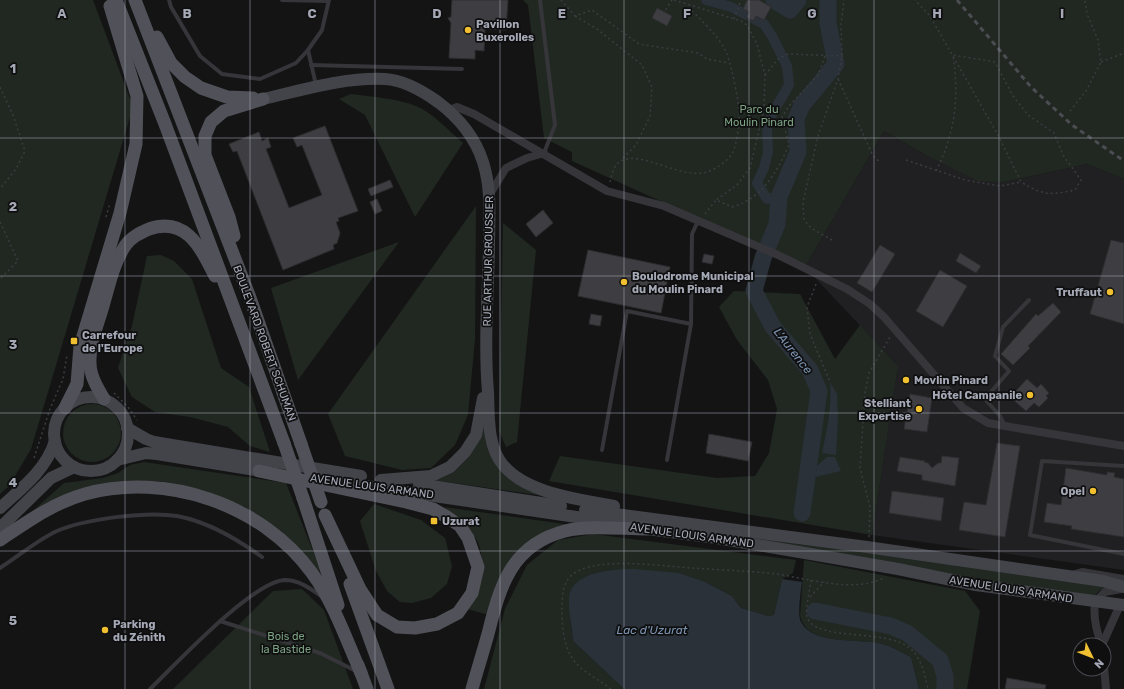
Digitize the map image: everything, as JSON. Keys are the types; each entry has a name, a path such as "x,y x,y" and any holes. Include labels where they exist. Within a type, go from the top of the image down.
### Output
{"main road":[{"path":"0,508 41,469 50,454 54,441 56,423 77,384 80,346 120,213 136,144 136,96 108,0"},
{"name":"BOULEVARD ROBERT SCHUMAN","path":"116,0 165,124 284,443 367,689"},
{"path":"136,0 171,63 185,77 201,88 227,97 263,99"},
{"name":"BOULEVARD ROBERT SCHUMAN","path":"136,0 249,294 320,502 388,689"},
{"name":"RUE ARTHUR GROUSSIER","path":"263,99 352,80 387,79 422,90 449,110 466,129 476,145 483,162 490,194 487,379"},
{"path":"249,294 229,217 205,155 204,146 205,136 211,122 224,111 263,99"},
{"path":"239,320 198,244 189,234 175,227 157,227 137,234 126,245 117,261 92,345 90,364 94,381 108,395 146,440 168,445 381,480 431,476 450,467 465,452 476,434 487,379"},
{"path":"487,379 490,436 502,465 516,477 529,486 565,496 684,522"},
{"path":"65,408 73,402 83,398 108,395"},
{"path":"117,460 126,445 133,425"},
{"path":"54,441 62,456 74,467 85,470 97,470 108,466 117,460 146,453 157,454 259,471 433,509 460,526 468,538 478,567 472,593 458,613 437,624 415,628 398,627 377,614 360,589 325,515"},
{"path":"0,528 51,478 74,467"},
{"name":"AVENUE LOUIS ARMAND","path":"259,471 411,491 647,529 717,538 898,568 976,585 1122,605"},
{"name":"AVENUE LOUIS ARMAND","path":"381,480 511,497 574,508 867,546 1103,581 1124,588"},
{"path":"0,540 46,509 85,494 134,487 196,495 226,505 254,520 285,543 311,572 331,603 361,673"},
{"path":"472,689 502,584 512,567 523,554 536,544 565,531 580,529 647,529"}],"street":[{"path":"449,110 457,107 474,114 544,153 607,191 664,206 778,255 848,289 870,304 963,408 988,422 1124,446"},
{"path":"490,194 506,168 527,158 544,153"},
{"path":"1070,576 1082,572 1124,579"},
{"path":"1099,637 1096,629 1094,613 1095,602 1111,590 1124,588"},
{"path":"1106,637 1122,605"},
{"path":"1105,677 1106,689"}],"lane":[{"path":"169,0 171,7 200,56 222,74 260,79 296,63 308,50 322,30 328,1 282,0"},
{"path":"540,0 555,125 544,153"},
{"path":"308,50 317,87"},
{"path":"311,65 462,69"},
{"path":"667,460 691,324 692,234 698,221"},
{"path":"1005,426 1000,416 985,399 1009,371 995,356 1003,327 1029,300"},
{"path":"602,450 628,311 691,324"},
{"path":"1124,466 1042,461 1030,535 1124,554"},
{"path":"0,568 56,532 98,520 138,516 177,516 230,536 262,557"},
{"path":"150,689 220,621 256,592 271,583 286,580 300,583 331,603"},
{"path":"220,621 320,653 361,673"}],"path":[{"path":"562,0 575,16 597,29 642,65 652,87 650,116 636,145 614,168 607,191"},
{"path":"664,14 673,0 735,18 747,25 753,34 765,75 764,109 750,168 737,185 716,200 698,221"},
{"path":"735,18 741,0"},
{"path":"832,240 811,228 804,220 803,202 818,136 838,79 842,56 841,24 844,0"},
{"path":"915,0 930,16 953,55 998,135 1021,182 1034,190 1049,195 1074,190 1081,180 1063,155 1054,133 1028,115 1013,96 995,62 953,55"},
{"path":"1070,111 1086,91 1101,62 1098,40 1087,14 1085,0"},
{"path":"621,161 634,159 666,166 686,173 706,172 721,165 733,152 740,117 726,53 713,34 685,3"},
{"path":"575,16 592,10 640,44 698,53 707,59 729,63"},
{"path":"1101,62 1124,53"},
{"path":"765,75 778,59 788,54 842,56"},
{"path":"936,170 947,148 956,112 953,55"},
{"path":"716,200 732,207 746,203 765,188 789,145 782,117 789,106 818,75 825,56"},
{"path":"838,79 873,156 881,163"},
{"path":"0,87 13,115 25,150 16,169 0,189"},
{"path":"906,160 965,180 1000,186 1021,182"},
{"path":"105,222 111,199"},
{"path":"0,222 18,261 0,279"},
{"path":"820,275 807,307 810,334 830,382"},
{"path":"867,546 870,507 860,468 865,393 869,373 894,330"},
{"path":"34,458 50,409 63,379 68,351"},
{"path":"63,379 77,384"},
{"path":"108,395 128,407 133,425"},
{"path":"611,689 576,664 569,654 566,645 562,620 562,594 565,584 572,575 581,569 598,565 641,564 775,574 836,585 866,583 882,579 898,568"},
{"path":"811,580 810,597 806,608 807,618 815,626 826,632 893,640 911,649 921,663 928,689"},
{"path":"810,597 824,582"}],"shaded area":[{"path":"884,131 924,154 1004,182 1087,164 1124,179 1124,570 872,535 898,366 805,267"}],"green space":[{"path":"0,0 93,0 133,107 31,449 9,486 0,494"},
{"name":"Parc du Moulin Pinard","path":"523,0 1124,0 1124,179 1087,164 1004,182 978,181 924,154 884,131 805,267 572,161 572,152 544,138 528,5"},
{"path":"351,94 392,99 416,106 435,118 463,143 415,217 365,115 339,99"},
{"path":"476,206 475,339 468,415 455,445 431,468 402,470 345,456 328,414"},
{"path":"503,223 536,250 517,442 506,447 499,431"},
{"path":"399,242 298,380 271,288"},
{"path":"161,255 174,261 192,279 221,368 249,387 270,452 250,446 228,427 190,417 155,412 132,397 118,368 132,326 147,256"},
{"path":"734,291 800,294 835,359 860,325 898,366 872,535 549,481 560,456 717,478 755,476 769,453 777,409 768,380 737,340 719,307"},
{"path":"86,404 98,404 113,412 121,427 121,439 113,454 98,462 86,462 71,454 63,439 63,427 71,412"},
{"path":"484,425 491,455 551,497 433,480"},
{"path":"144,462 286,483 322,574 282,532 245,507 202,490 160,481 124,482 26,517 64,483 103,478 118,473 130,465"},
{"path":"412,486 601,515 1110,586 1099,591 1093,598 857,558 411,489"},
{"path":"374,504 421,520 445,538 452,566 447,584 431,598 412,603 400,602 387,591 376,571 360,521"},
{"path":"444,507 571,525 532,542 489,615 467,609 478,580 481,560 480,550 477,541 471,532"},
{"path":"593,534 796,560 793,573 782,579 774,615 768,616 741,608 732,596 705,582 577,583 573,589 570,603 570,619 573,641 624,689 484,689 505,609 527,565 558,540"},
{"path":"804,560 965,591 980,611 967,689 919,689 911,657 882,644 835,639 823,637 813,633 805,626 800,616"},
{"name":"Bois de la Bastide","path":"302,589 324,610 353,689 173,689 273,591"}],"water":[{"path":"830,382 837,394 838,419 836,455 822,453 830,409"},
{"path":"827,457 835,457 841,471 815,477 817,466"},
{"name":"Lac d'Uzurat","path":"635,569 679,573 705,582 732,596 741,608 768,616 774,615 782,579 802,582 799,614 801,622 807,630 816,635 827,638 873,642 886,645 911,657 919,689 624,689 573,641 569,597 572,588 586,577 606,571"}],"building":[{"name":"Pavillon Buxerolles","path":"452,0 508,0 506,30 485,29 484,51 475,50 475,59 449,58 451,23 448,18 451,17"},
{"path":"747,0 759,0 771,7 764,20 756,16 753,21 746,17 749,12 743,9"},
{"path":"657,8 672,16 667,26 652,18"},
{"path":"325,126 358,211 338,218 339,221 336,222 340,233 337,243 333,245 334,249 283,270 237,151 233,152 229,144 259,132 262,141 268,138 271,147 266,149 289,208 322,195 302,145 297,147 293,138"},
{"path":"390,180 393,187 371,196 368,189"},
{"path":"377,199 382,211 375,214 370,202"},
{"path":"543,210 553,223 536,237 526,224"},
{"name":"Truffaut","path":"1111,240 1124,243 1124,324 1090,314"},
{"path":"880,245 895,254 872,292 857,283"},
{"name":"Boulodrome Municipal du Moulin Pinard","path":"588,250 670,267 661,313 578,296"},
{"path":"960,253 981,266 976,273 956,261"},
{"path":"704,254 714,256 712,264 702,262"},
{"path":"940,270 967,286 943,327 916,311"},
{"path":"1053,303 1061,312 1028,346 1030,348 1013,365 1001,354 1036,314 1038,316"},
{"path":"591,314 602,316 600,326 589,324"},
{"name":"Hôtel Campanile","path":"1027,379 1037,388 1041,384 1049,393 1046,396 1048,398 1039,407 1034,403 1026,411 1010,397"},
{"path":"910,394 932,398 927,432 904,429"},
{"path":"709,434 752,442 748,461 706,453"},
{"path":"997,443 1020,446 1005,537 959,530 964,502 986,505"},
{"path":"942,456 959,458 955,486 922,480 922,475 897,471 900,457 925,461 924,462 928,463 932,468 938,463 941,463"},
{"name":"Opel","path":"1066,468 1107,475 1107,472 1115,473 1114,477 1124,479 1124,537 1071,529 1072,526 1044,522 1047,503 1061,505"},
{"path":"892,491 944,498 941,521 889,513"},
{"path":"1007,678 1046,685 1045,689 1005,689"}],"waterway":[{"name":"L'Aurence","path":"706,0 731,7 747,15"},
{"name":"L'Aurence","path":"774,0 790,10 798,0"},
{"name":"L'Aurence","path":"802,513 819,391 810,370 773,327 754,291 763,258 777,224 779,197 798,152 796,119 802,105 836,64 828,23 828,0"},
{"name":"L'Aurence","path":"754,19 764,24 772,36 787,66 789,85 772,114 767,130 768,152 764,168 757,183 767,199 779,197"},
{"name":"L'Aurence","path":"815,611 891,626 907,633 940,660 945,676 945,689"}],"railway":[{"path":"957,0 1031,87 1072,125 1124,161"}],"place":[{"name":"Pavillon Buxerolles","path":"468,30"},
{"name":"Boulodrome Municipal du Moulin Pinard","path":"624,282"},
{"name":"Truffaut","path":"1110,292"},
{"name":"Carrefour de l'Europe","path":"74,341"},
{"name":"Movlin Pinard","path":"906,380"},
{"name":"Hôtel Campanile","path":"1030,395"},
{"name":"Stelliant Expertise","path":"919,409"},
{"name":"Opel","path":"1093,491"},
{"name":"Uzurat","path":"434,521"},
{"name":"Parking du Zénith","path":"105,630"}]}
